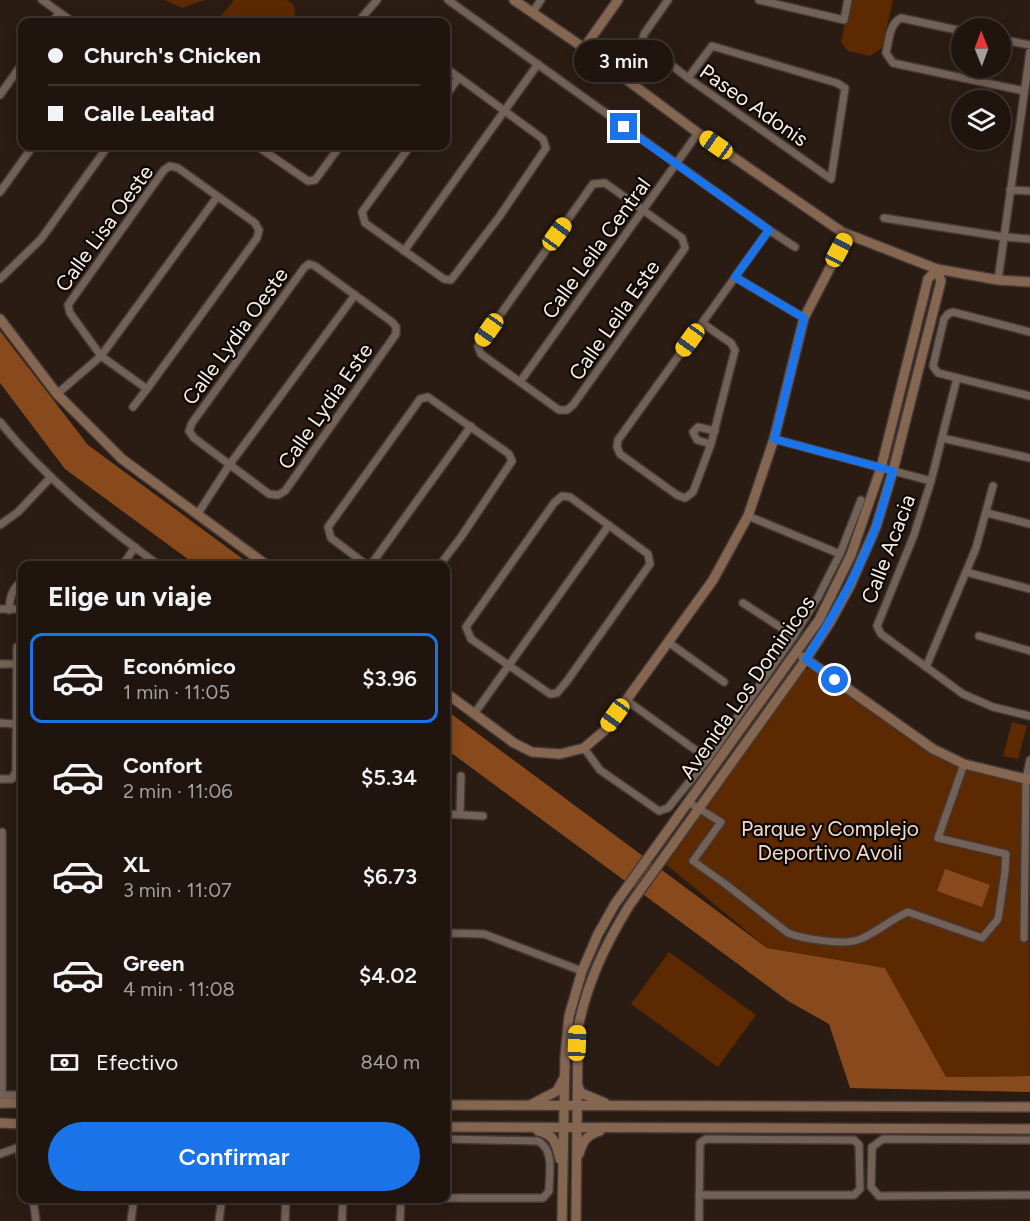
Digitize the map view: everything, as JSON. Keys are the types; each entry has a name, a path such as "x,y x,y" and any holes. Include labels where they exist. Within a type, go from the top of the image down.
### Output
{"street":[{"path":"42,0 67,18"},
{"path":"361,18 377,0"},
{"path":"448,0 795,247"},
{"path":"514,0 584,48 698,133 847,235 938,269 998,280 1030,282"},
{"path":"532,13 541,0"},
{"path":"584,48 618,0"},
{"name":"Paseo Adonis","path":"668,0 644,34 642,42 688,78 831,179 845,88 837,82 712,46 688,78"},
{"path":"759,0 844,20 848,0"},
{"path":"799,10 801,0"},
{"path":"55,18 59,12"},
{"path":"951,29 901,18 893,26 886,53 893,63 951,75"},
{"path":"1011,41 1030,45"},
{"path":"998,280 1030,52"},
{"path":"404,252 538,64"},
{"path":"0,95 18,70"},
{"path":"407,150 362,212 365,223 444,279 451,280 499,217 546,148 543,138 450,72"},
{"path":"450,90 458,78"},
{"path":"963,78 1024,91"},
{"name":"Calle Leila Central","path":"520,382 698,133"},
{"path":"0,192 30,150"},
{"path":"0,279 41,239 105,150"},
{"path":"269,150 308,181 315,180 337,150"},
{"name":"Calle Lisa Oeste","path":"101,356 70,313 68,305 77,290 164,171 170,166 178,168 217,197"},
{"path":"520,382 482,354 478,346 521,284 593,184 605,183 643,211"},
{"path":"1010,190 1030,191"},
{"path":"57,394 101,356 217,197 255,223 259,230 257,238 133,407"},
{"name":"Calle Leila Este","path":"520,382 559,410 567,410 573,405 685,248 682,238 643,211"},
{"path":"884,218 1030,239"},
{"path":"702,323 731,343 735,350 711,444 696,486 686,498 677,495 620,454 617,447 618,440 735,277 769,230"},
{"path":"450,696 514,743 532,752 560,754 584,747 604,731 713,580 748,516 774,439 804,318 847,235"},
{"name":"Calle Lydia Oeste","path":"230,464 194,438 189,431 192,423 304,268 309,264 315,267 355,295"},
{"name":"Avenida Los Dominicos","path":"562,1221 565,1076 569,1016 582,971 598,934 615,904 819,620 851,555 881,468 928,279 938,269"},
{"name":"Avenida Los Dominicos","path":"576,1221 578,1028 592,975 608,939 629,906 806,659 850,586 876,527 893,471 941,281 938,269"},
{"path":"735,277 804,318"},
{"path":"197,515 230,464 355,295"},
{"name":"Calle Lydia Este","path":"230,464 269,494 278,495 285,491 396,334 396,327 392,322 355,295"},
{"path":"1030,332 953,312 944,319 933,366 938,373 1030,396"},
{"path":"0,319 57,394 122,459 260,561"},
{"path":"101,356 147,389"},
{"name":"Calle Acacia","path":"957,378 931,481 914,535 877,626 881,634 963,694 993,707 1030,716"},
{"path":"362,561 331,538 328,527 412,409 420,399 428,397 509,454 512,461 443,561"},
{"path":"0,422 15,441 51,477 153,561"},
{"path":"373,561 471,426"},
{"path":"711,444 697,440 693,432 698,427 715,430"},
{"path":"942,438 1030,459"},
{"path":"774,439 931,481"},
{"path":"0,525 18,512 51,477"},
{"path":"926,667 966,572 987,513 993,486"},
{"path":"562,496 570,497 609,525 648,554 650,564 567,681 557,693 550,694 471,639 466,627 554,503 562,496"},
{"path":"584,747 600,770 659,812 668,808 708,759 794,636 818,597 840,554 861,500"},
{"path":"987,513 1030,524"},
{"path":"748,516 840,554"},
{"path":"474,714 609,525"},
{"path":"126,561 135,548"},
{"path":"966,572 1030,589"},
{"path":"9,610 10,596 18,584"},
{"path":"743,603 794,636"},
{"path":"0,609 18,609"},
{"path":"979,636 1030,651"},
{"path":"668,642 724,682"},
{"path":"0,779 12,779 16,771 18,647"},
{"path":"797,652 933,749 964,764 1028,780"},
{"path":"0,664 17,664"},
{"path":"627,700 708,759"},
{"path":"0,723 16,723"},
{"path":"1024,938 1030,760"},
{"path":"688,802 721,822 693,861 796,937 828,941 857,940 908,912 982,938 998,919 1006,854 938,838 964,764"},
{"path":"460,814 461,776"},
{"path":"450,814 483,816"},
{"path":"1,1098 2,832"},
{"path":"450,933 484,934 582,971"},
{"path":"528,1105 557,1091 565,1076"},
{"path":"576,1081 581,1093 616,1106"},
{"path":"1,1098 18,1096"},
{"path":"1,1098 18,1102"},
{"path":"450,1105 1030,1107"},
{"path":"0,1123 18,1124"},
{"path":"450,1127 1030,1129"},
{"path":"521,1128 546,1132 555,1140 563,1171"},
{"path":"576,1165 581,1145 588,1135 610,1128"},
{"path":"699,1195 855,1195 860,1189 859,1145 854,1140 706,1138 700,1143 699,1195 699,1221"},
{"path":"450,1139 538,1141 546,1145 549,1152 549,1191 543,1198 450,1198"},
{"path":"1030,1140 884,1139 872,1147 872,1186 879,1196 1030,1195"},
{"path":"0,1154 18,1148"},
{"path":"34,1203 36,1221"},
{"path":"131,1221 133,1203"},
{"path":"219,1221 221,1203"},
{"path":"285,1221 286,1203"},
{"path":"342,1221 343,1203"},
{"path":"399,1221 401,1203"}],"green space":[{"path":"165,0 205,0 182,8"},
{"path":"234,0 287,0 294,5 296,18 219,18"},
{"path":"850,0 893,0 882,48 870,56 848,51 841,42"},
{"name":"Parque y Complejo Deportivo Avoli","path":"804,669 811,669 820,674 932,751 1020,780 1029,791 1030,1076 946,1077 885,968 767,948 662,861"},
{"path":"1012,722 1027,726 1018,759 1003,756"},
{"path":"669,952 756,1015 718,1067 631,1004"}],"shaded area":[{"path":"0,331 88,445 246,561 191,561 65,469 0,383"},
{"path":"450,713 767,948 885,968 946,1077 1030,1076 1030,1092 850,1088 829,1024 788,1001 450,752"},
{"path":"945,869 990,885 982,907 937,891"}],"route":[{"path":"624,127 769,230 735,277 804,318 774,439 893,471 876,527 850,586 806,659 835,680"}]}
